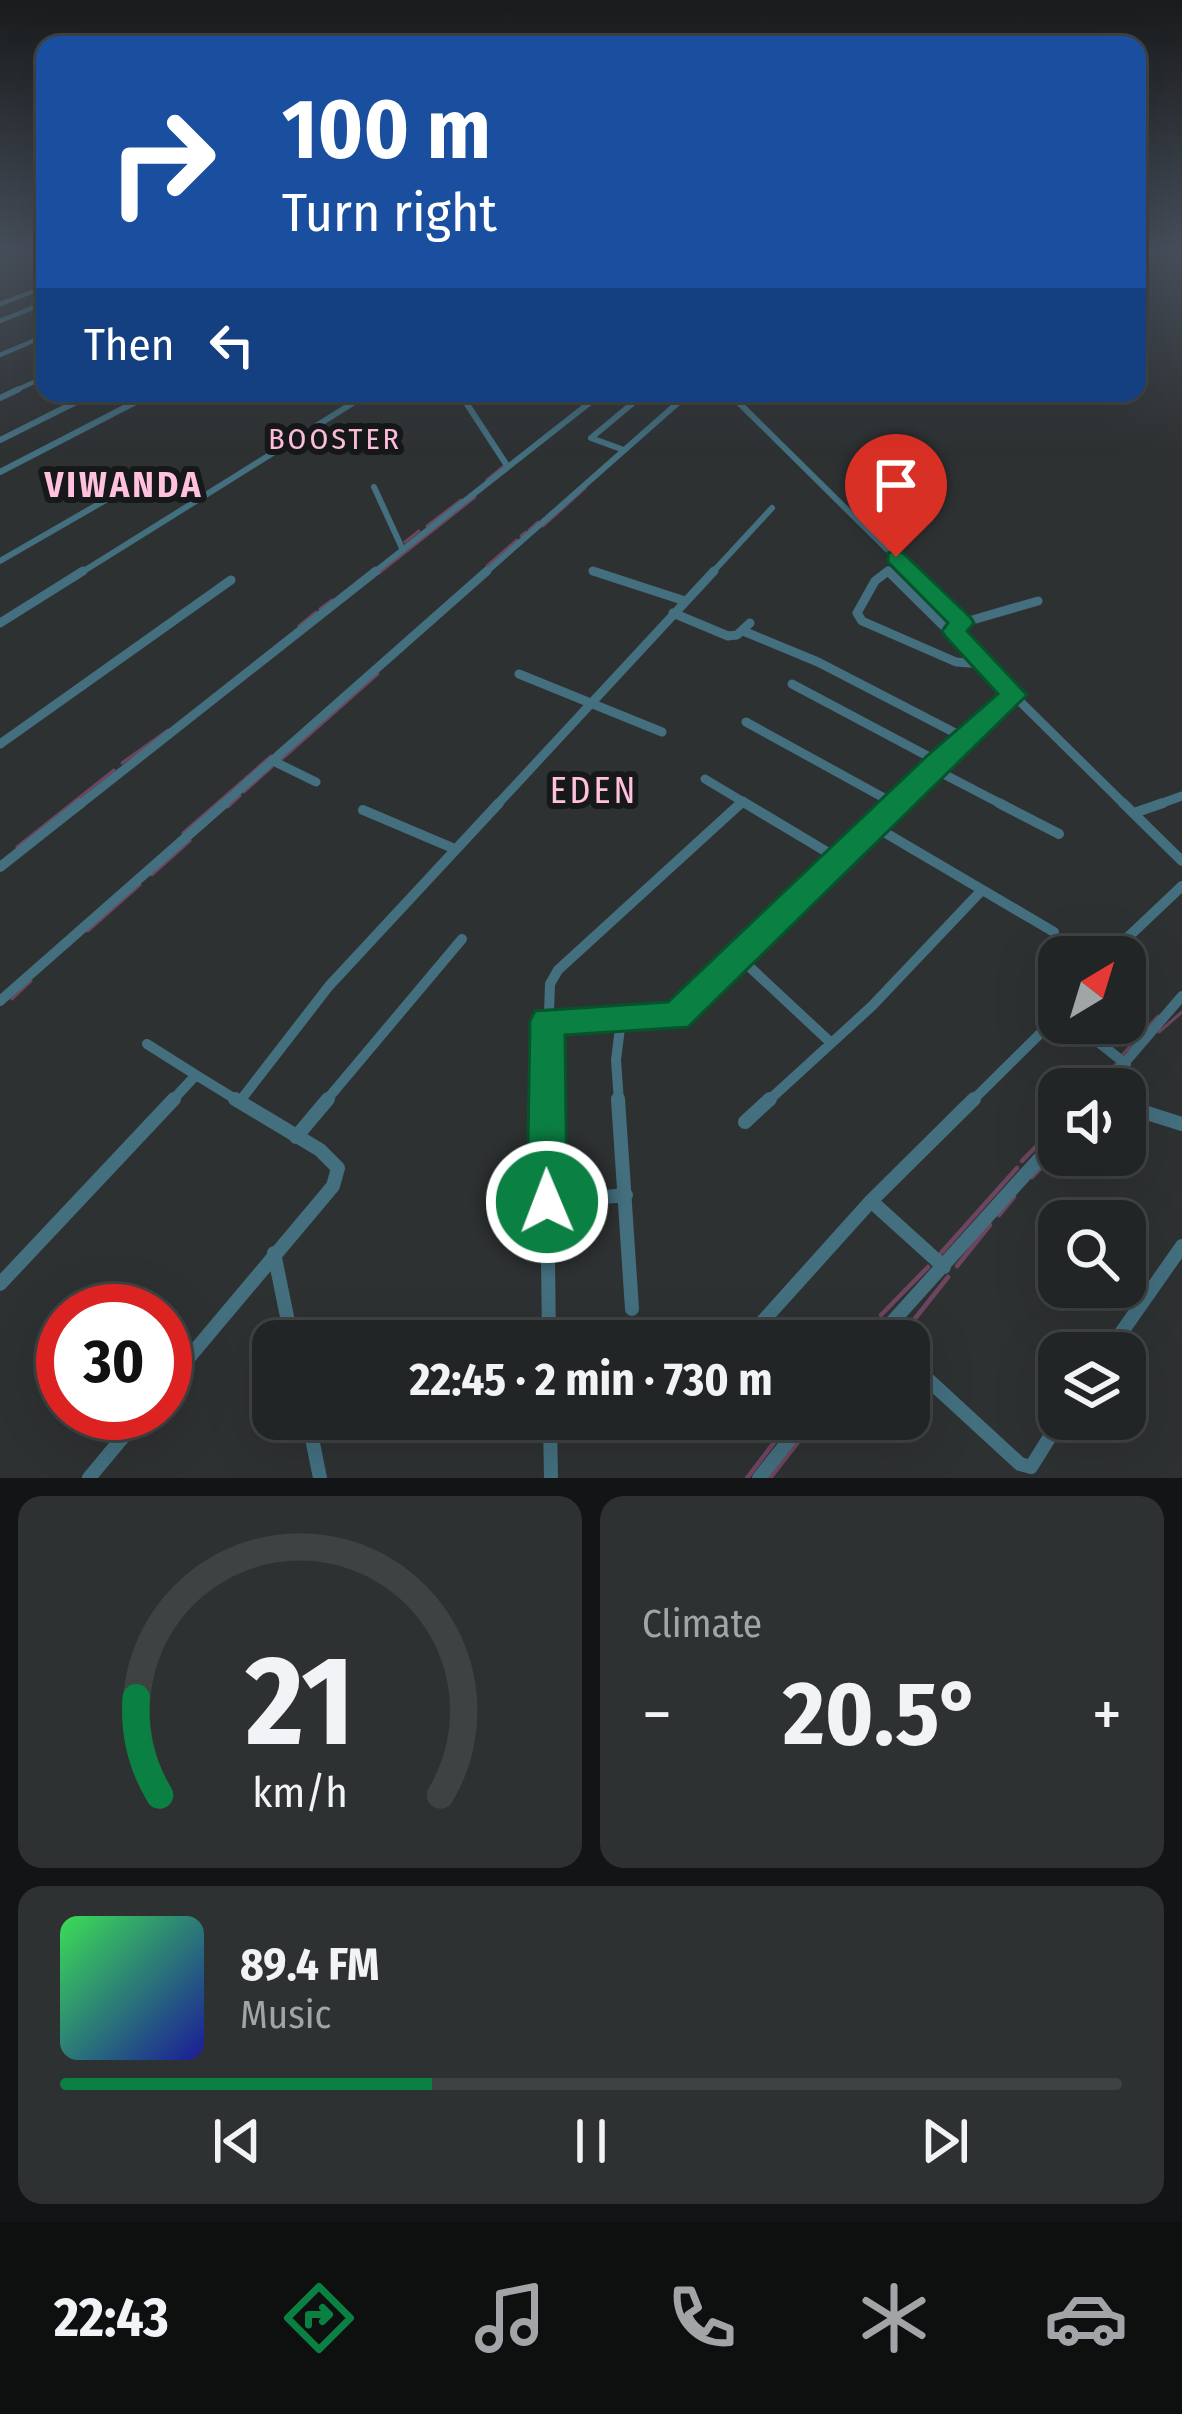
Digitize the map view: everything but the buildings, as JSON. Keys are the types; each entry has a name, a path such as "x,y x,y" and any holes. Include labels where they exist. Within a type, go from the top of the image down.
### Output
{"street":[{"path":"0,355 36,340"},
{"path":"0,398 36,381"},
{"path":"0,440 76,402"},
{"path":"0,472 136,402"},
{"path":"0,623 355,402"},
{"path":"466,402 508,467"},
{"path":"0,867 591,402"},
{"path":"624,450 591,439 634,402"},
{"path":"0,1000 679,402"},
{"path":"738,402 958,627 1014,695 1182,861"},
{"path":"885,464 903,487 849,503 958,610 958,627"},
{"path":"0,560 130,486"},
{"path":"374,487 402,548"},
{"path":"240,1102 329,986 772,508"},
{"path":"593,571 685,601"},
{"path":"958,627 888,571 875,581 857,614 867,624 956,662 987,664"},
{"path":"0,744 231,580"},
{"path":"958,627 1038,601"},
{"path":"673,613 728,636 746,627 963,737"},
{"path":"519,674 662,732"},
{"path":"792,684 1059,834"},
{"path":"548,1021 676,1016 963,737 1014,695"},
{"path":"746,722 895,804"},
{"path":"272,761 316,782"},
{"path":"705,779 837,858"},
{"path":"1134,813 1182,796"},
{"path":"549,1320 547,1000 558,970 743,801"},
{"path":"363,810 455,849"},
{"path":"872,826 1054,932"},
{"path":"1129,936 1182,886"},
{"path":"745,1122 872,1006 982,890"},
{"path":"296,1137 461,939"},
{"path":"740,958 829,1041"},
{"path":"1122,1068 1180,1000"},
{"path":"621,1020 616,1060 632,1309"},
{"path":"764,1320 871,1202 1038,1036"},
{"path":"147,1044 320,1150 338,1168 333,1186 192,1353"},
{"path":"1101,1044 1126,1064"},
{"path":"0,1284 196,1075"},
{"path":"1146,1113 1182,1124"},
{"path":"897,1320 1038,1161"},
{"path":"547,1202 626,1195"},
{"path":"871,1202 944,1267"},
{"path":"1122,1332 1182,1246"},
{"path":"274,1253 288,1320"},
{"path":"930,1381 1030,1473 1049,1440"},
{"path":"89,1478 120,1440"},
{"path":"312,1440 320,1478"},
{"path":"550,1440 551,1478"},
{"path":"759,1478 789,1440"}],"waterway":[{"path":"487,480 504,466"},
{"path":"543,526 585,488"},
{"path":"379,573 475,497"},
{"path":"427,526 461,500"},
{"path":"529,530 538,522"},
{"path":"405,542 419,531"},
{"path":"521,536 526,532"},
{"path":"487,566 517,540"},
{"path":"320,609 332,600"},
{"path":"299,626 316,612"},
{"path":"281,760 378,674"},
{"path":"122,763 168,730"},
{"path":"183,833 271,756"},
{"path":"244,792 272,767"},
{"path":"17,847 114,770"},
{"path":"228,807 240,796"},
{"path":"152,875 190,841"},
{"path":"88,931 140,885"},
{"path":"12,999 31,981"},
{"path":"1159,1032 1182,1012"},
{"path":"555,1014 598,1014"},
{"path":"1123,1054 1158,1016"},
{"path":"554,1027 614,1025"},
{"path":"1112,1068 1116,1064"},
{"path":"1022,1161 1038,1145"},
{"path":"941,1253 1017,1168"},
{"path":"1032,1177 1038,1171"},
{"path":"999,1215 1014,1197"},
{"path":"957,1266 990,1225"},
{"path":"881,1315 928,1267"},
{"path":"914,1320 948,1277"},
{"path":"747,1478 776,1440"},
{"path":"770,1478 800,1440"}],"district":[{"name":"BOOSTER","path":"335,439"},
{"name":"VIWANDA","path":"124,485"},
{"name":"EDEN","path":"594,791"}],"route":[{"path":"547,1202 548,1021 676,1016 963,737 1014,695 954,631 962,623 896,557"}]}
